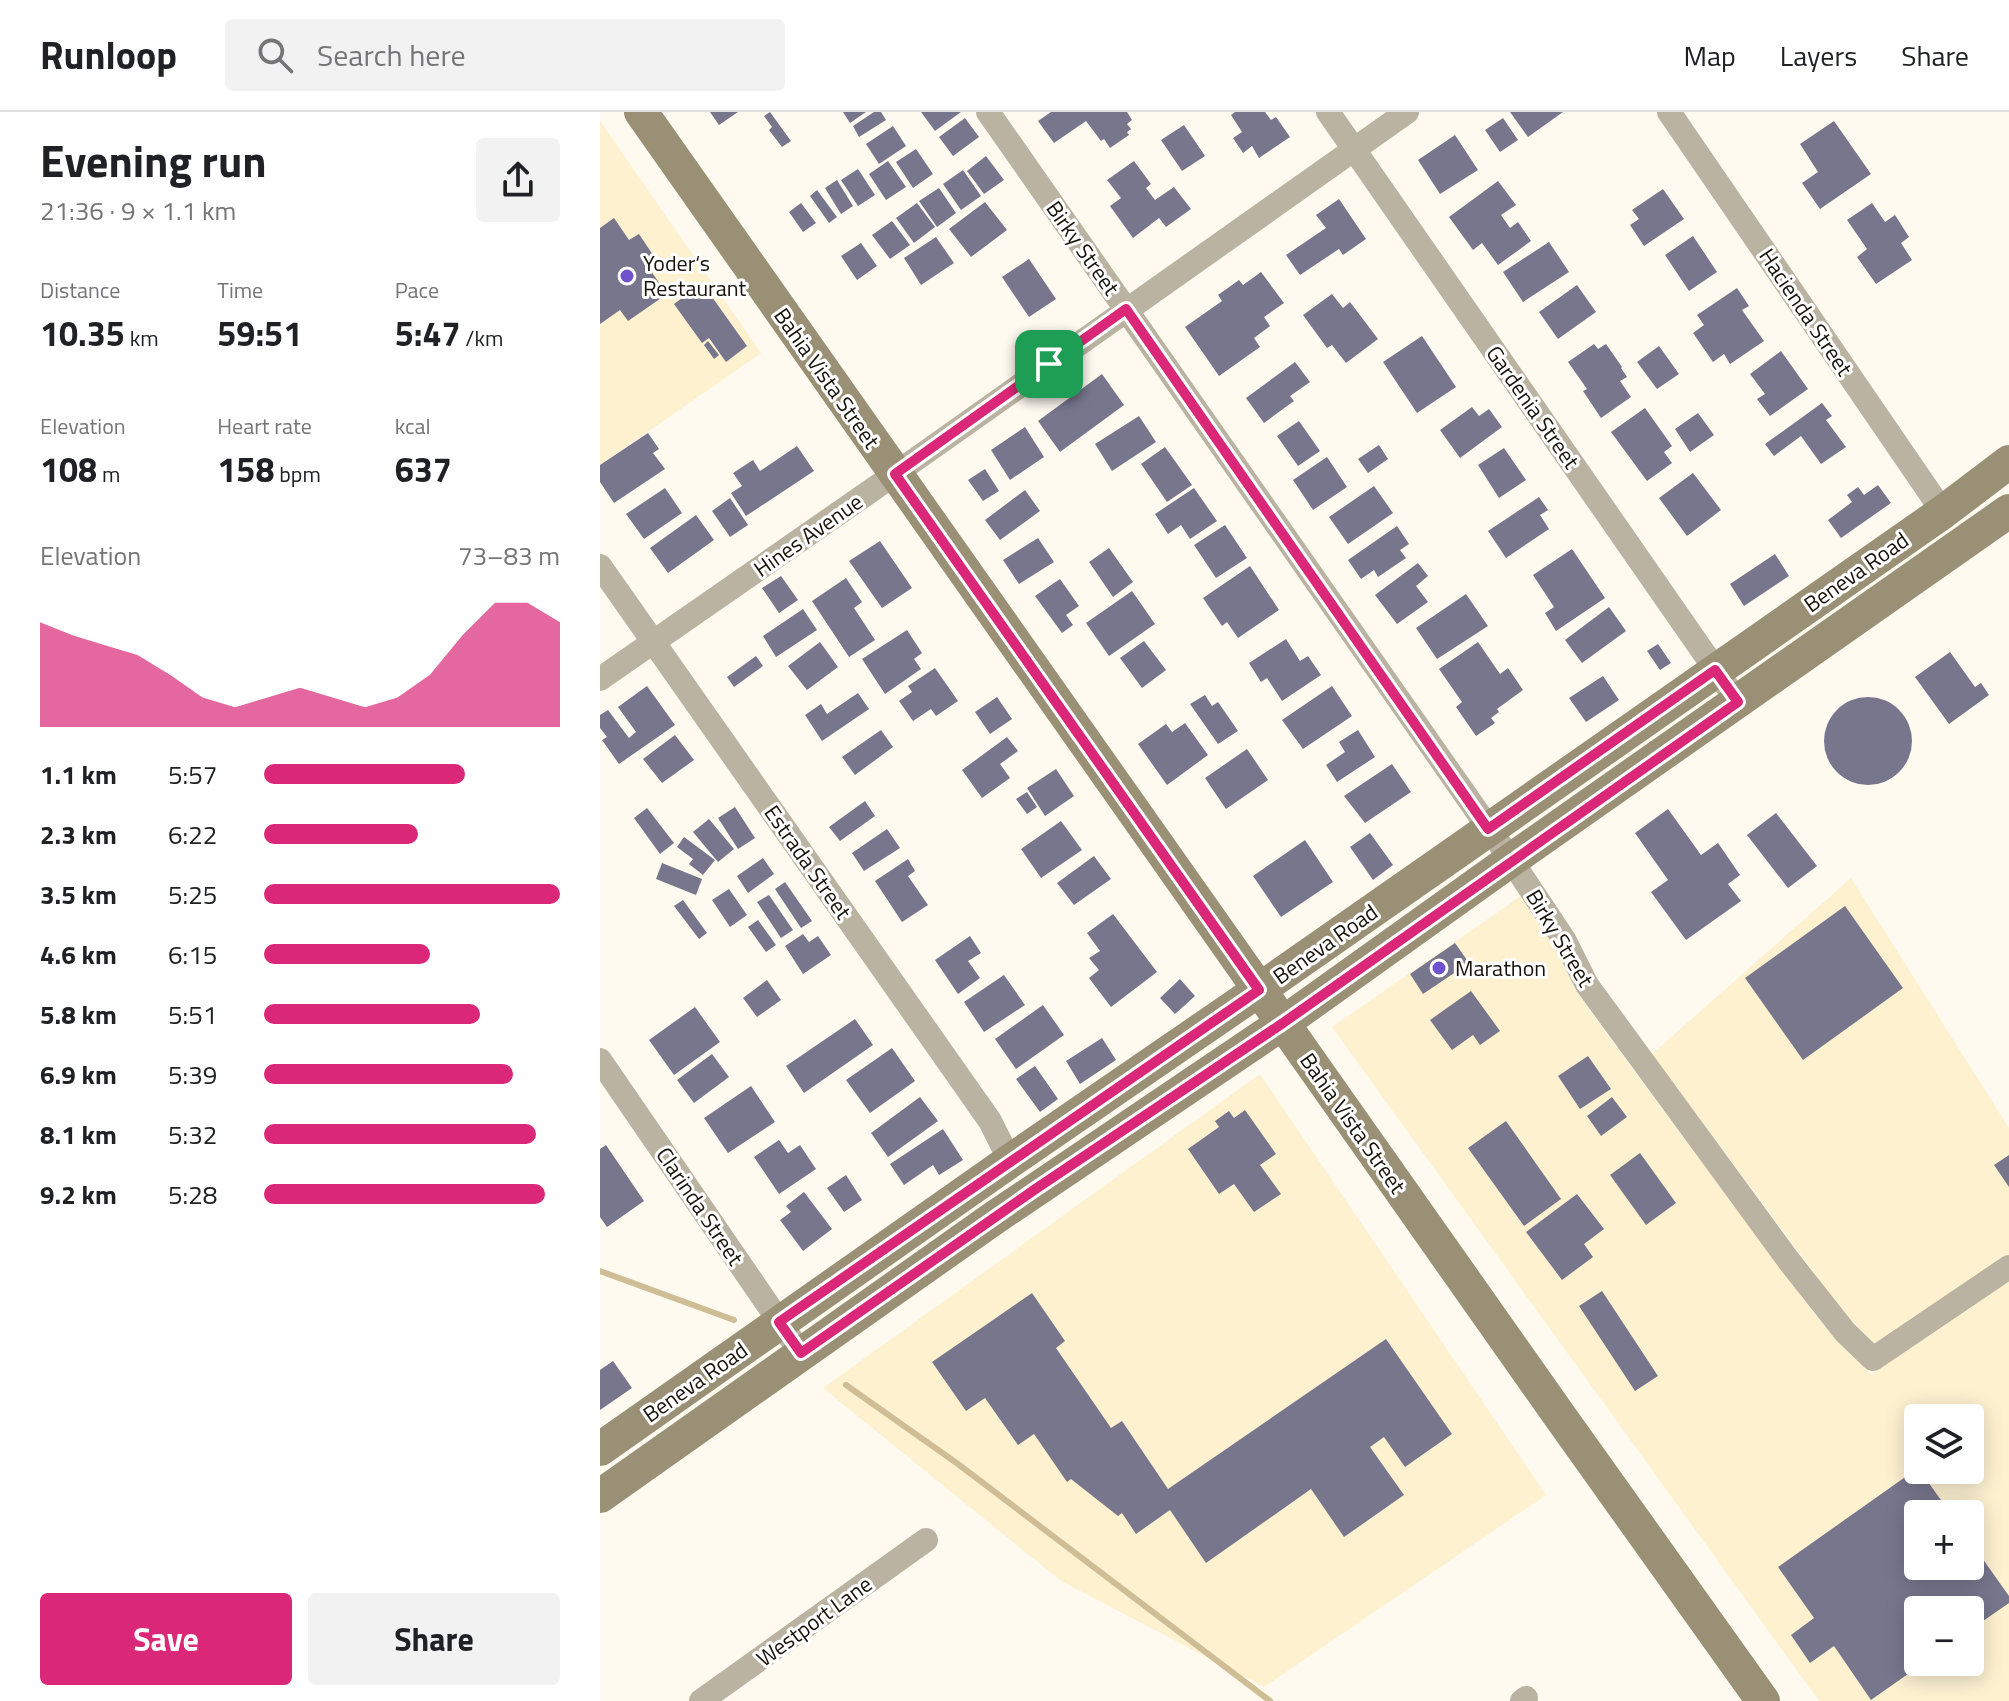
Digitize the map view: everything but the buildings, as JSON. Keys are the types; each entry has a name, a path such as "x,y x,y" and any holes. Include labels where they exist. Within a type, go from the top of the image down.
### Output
{"main road":[{"name":"Bahia Vista Street","path":"641,112 1686,1595 1751,1697"},
{"name":"Beneva Road","path":"600,1449 1943,512 2009,462"},
{"name":"Beneva Road","path":"600,1496 1034,1190 1283,1023 2009,511"}],"street":[{"name":"Birky Street","path":"988,112 1511,860 1565,941 1587,985 1845,1332 1873,1359 2009,1267"},
{"name":"Gardenia Street","path":"1328,112 1738,702"},
{"name":"Hines Avenue","path":"600,679 1407,112"},
{"name":"Hacienda Street","path":"1669,112 1943,512"},
{"name":"Estrada Street","path":"600,566 990,1121 1010,1161"},
{"name":"Clarinda Street","path":"600,1060 801,1353"},
{"name":"Westport Lane","path":"701,1701 926,1540"}],"shaded area":[{"path":"600,121 761,353 600,465"},
{"path":"1851,878 2009,1128 2009,1701 1819,1701 1332,1027 1521,896 1555,947 1577,992 1608,1036 1819,1320 1872,1375 1889,1358 1838,1305 1652,1054"},
{"path":"1260,1074 1546,1495 1264,1687 1061,1581 823,1388"}],"waterway":[{"path":"600,1271 734,1320"},
{"path":"846,1385 958,1464 1270,1701"}],"place":[{"name":"Yoder‘s Restaurant","path":"627,276"},
{"name":"Marathon","path":"1439,968"}],"route":[{"path":"1126,309 1488,829 1715,670 1738,702 1283,1023 1034,1190 801,1353 779,1322 1259,990 895,474 1049,364 1126,309"}]}
